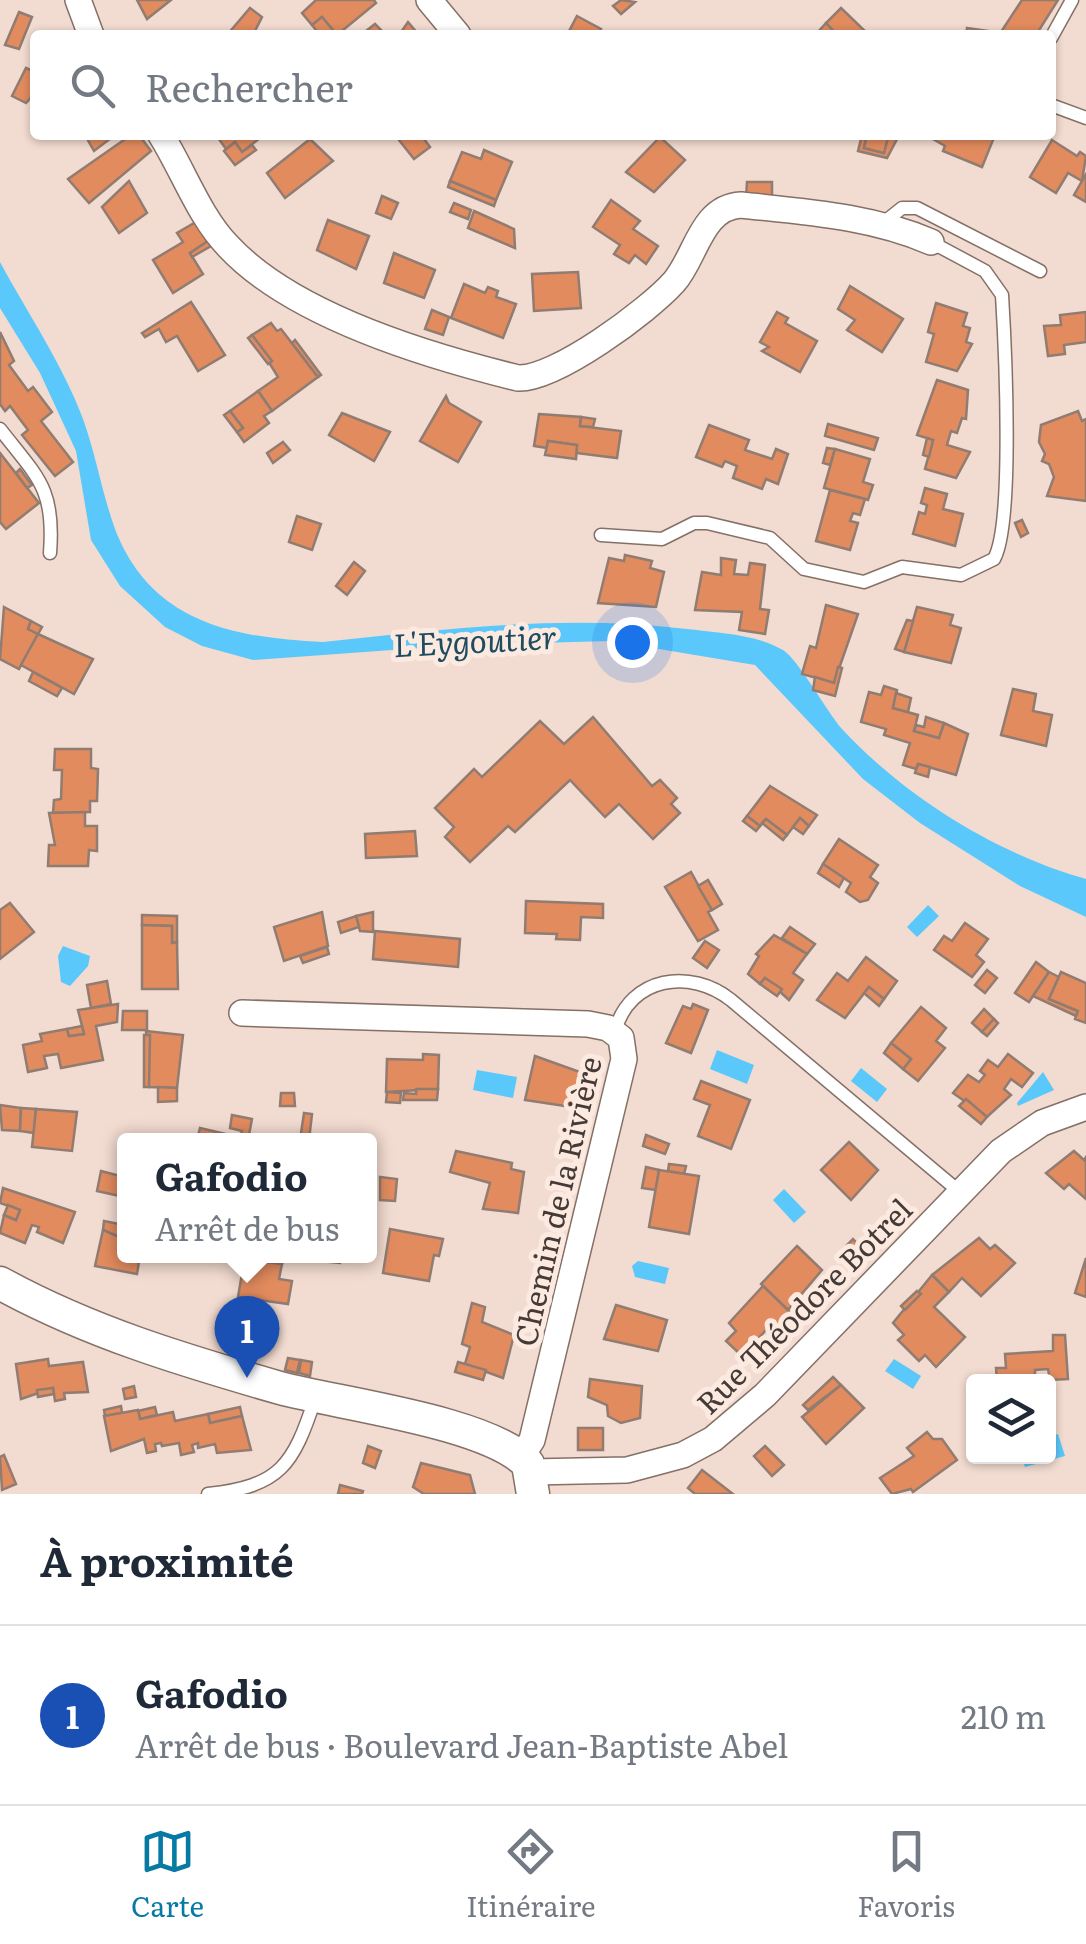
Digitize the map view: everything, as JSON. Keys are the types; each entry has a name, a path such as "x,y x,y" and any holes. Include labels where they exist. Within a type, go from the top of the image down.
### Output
{"street":[{"path":"78,0 89,30"},
{"path":"429,0 454,30"},
{"path":"164,140 218,234 256,270 355,326 518,378 537,376 562,364 657,298 683,272 707,225 725,208 756,207 882,224 931,242"},
{"name":"Chemin de la Rivière","path":"242,1013 588,1024 616,1032 624,1044 619,1081 528,1474"},
{"name":"Rue Théodore Botrel","path":"528,1474 627,1470 684,1455 713,1440 765,1395 1000,1151 1029,1130 1086,1107"},
{"path":"0,1283 68,1320 112,1336 316,1396 477,1434 528,1474"}],"lane":[{"path":"1055,30 1072,0"},
{"path":"1056,107 1086,118"},
{"path":"882,224 894,212 910,206 1040,271"},
{"path":"600,535 654,540 674,536 694,523 707,523 770,538 804,569 851,581 869,581 902,567 961,575 989,563 1003,535 1002,295 985,271 931,242"},
{"path":"0,429 46,491 53,520 50,554"},
{"path":"616,1032 627,1004 652,986 684,979 708,984 732,1000 961,1194"},
{"path":"208,1494 250,1488 284,1469 297,1450 316,1396"}],"water":[{"name":"L'Eygoutier","path":"0,262 75,398 115,529 131,561 150,586 173,605 228,629 290,640 323,642 505,625 596,623 687,629 761,641 789,655 842,729 923,800 1019,855 1086,879 1086,917 1020,886 920,823 863,779 755,665 611,641 461,645 253,660 202,646 165,627 120,586 91,540 76,451 40,373 0,308"},
{"path":"928,905 939,916 917,937 907,927"},
{"path":"63,946 90,956 88,966 70,986 61,982 58,956"},
{"path":"717,1050 754,1065 747,1084 710,1069"},
{"path":"861,1068 887,1089 877,1102 851,1081"},
{"path":"477,1070 517,1077 513,1098 473,1090"},
{"path":"1043,1072 1054,1090 1018,1106 1017,1103"},
{"path":"784,1189 806,1212 794,1223 773,1200"},
{"path":"638,1261 669,1268 665,1284 635,1277 632,1266"},
{"path":"894,1359 921,1376 913,1389 885,1371"},
{"path":"1056,1434 1065,1456 1056,1458"}],"building":[{"path":"137,0 171,0 147,19"},
{"path":"316,0 376,3 343,30 333,30 322,17 312,25 302,13"},
{"path":"621,0 635,2 621,14 613,6"},
{"path":"1022,0 1058,0 1039,30 1002,30"},
{"path":"250,8 262,17 256,30 231,30"},
{"path":"841,8 864,30 832,30 826,23"},
{"path":"19,12 32,17 19,49 5,45"},
{"path":"577,16 601,29 600,30 570,30"},
{"path":"322,17 333,30 316,30 312,25"},
{"path":"26,68 30,70 30,99 26,103 12,96"},
{"path":"88,140 108,140 94,151"},
{"path":"124,140 143,140 151,151 89,203 68,179"},
{"path":"220,140 258,140 242,152 235,142 226,149"},
{"path":"309,140 333,161 285,198 267,173"},
{"path":"399,140 425,140 430,147 414,159"},
{"path":"657,140 663,140 685,160 654,192 626,172"},
{"path":"861,140 866,140 864,148 884,153 887,140 896,140 887,158 858,151"},
{"path":"866,140 887,140 884,153 864,148"},
{"path":"935,140 993,140 982,167 943,151 945,146"},
{"path":"1052,140 1077,156 1080,152 1086,156 1082,181 1068,173 1056,193 1030,177"},
{"path":"235,142 242,152 252,145 256,150 235,165 224,151"},
{"path":"484,150 512,162 496,200 450,181 462,152 481,159"},
{"path":"1086,174 1086,202 1074,195"},
{"path":"129,181 147,213 119,233 102,207"},
{"path":"450,181 496,200 494,206 448,187"},
{"path":"747,182 772,182 772,199 746,198"},
{"path":"382,196 398,203 391,219 376,213"},
{"path":"611,200 640,221 633,229 658,246 646,264 635,255 629,263 614,254 620,245 593,227"},
{"path":"454,203 471,210 468,219 450,212"},
{"path":"474,211 514,229 515,248 468,228"},
{"path":"328,220 369,236 356,269 317,250"},
{"path":"196,222 208,241 190,253 203,274 173,293 153,260 183,242 177,233"},
{"path":"208,241 211,246 192,257 190,253"},
{"path":"394,253 435,270 424,298 384,283"},
{"path":"578,272 581,308 534,311 532,274"},
{"path":"464,284 485,293 488,287 498,291 496,297 516,304 503,338 451,318"},
{"path":"850,286 903,319 882,352 847,330 855,320 838,309"},
{"path":"191,302 225,355 198,371 177,336 166,342 159,329 145,337 142,333"},
{"path":"936,303 967,313 963,326 970,328 966,342 972,344 957,371 926,362 934,334 928,332"},
{"path":"432,310 449,317 443,335 425,329"},
{"path":"777,312 788,318 785,323 817,341 800,372 762,351 769,347 760,342"},
{"path":"1086,312 1086,342 1064,345 1065,354 1048,356 1044,326 1061,325 1060,315"},
{"path":"271,323 277,331 281,329 318,377 272,411 258,391 278,377 252,335"},
{"path":"0,332 14,361 9,365 28,391 33,387 52,412 41,421 73,462 55,476 22,435 28,430 10,406 5,411 0,404"},
{"path":"252,335 272,361 268,364 248,338"},
{"path":"295,340 321,375 318,377 292,343"},
{"path":"937,380 968,390 966,419 962,418 957,433 951,431 947,445 970,452 956,478 925,469 933,440 917,435"},
{"path":"258,391 272,411 264,416 269,423 244,442 237,432 243,428 230,411"},
{"path":"446,396 449,403 481,422 458,462 420,441"},
{"path":"230,411 243,428 237,432 224,415"},
{"path":"1078,411 1082,421 1086,419 1086,501 1047,496 1054,477 1049,464 1042,461 1045,454 1039,442 1041,425"},
{"path":"342,413 390,432 374,461 329,435"},
{"path":"539,414 581,417 580,426 621,431 617,458 576,453 577,445 548,441 547,448 534,446"},
{"path":"581,417 595,419 593,427 580,426"},
{"path":"828,424 878,438 874,450 825,436"},
{"path":"709,425 749,440 745,450 772,459 776,449 788,454 778,484 766,479 762,489 733,478 737,466 725,461 722,467 696,457"},
{"path":"927,438 933,440 929,457 923,455"},
{"path":"548,441 577,445 576,459 545,455"},
{"path":"283,442 290,450 273,463 267,453"},
{"path":"827,448 835,449 830,465 823,463"},
{"path":"835,449 870,459 863,482 873,485 868,500 824,488"},
{"path":"0,453 39,503 6,529 0,522"},
{"path":"20,469 32,485 27,488 16,473"},
{"path":"925,488 947,494 943,509 963,514 955,546 913,534 919,512 925,514 927,505 921,503"},
{"path":"830,490 865,499 860,515 853,513 850,521 858,523 850,550 816,541"},
{"path":"297,516 321,524 312,550 289,542"},
{"path":"1022,520 1028,533 1021,537 1015,523"},
{"path":"625,555 652,561 650,568 664,572 656,607 598,603 609,558 624,561"},
{"path":"721,558 736,560 734,574 748,575 750,563 765,565 760,609 769,610 765,634 739,630 742,612 695,610 702,572 721,575"},
{"path":"354,562 365,571 347,595 336,586"},
{"path":"826,605 858,614 834,683 802,674 810,646 816,648"},
{"path":"4,607 31,621 28,629 38,634 19,669 0,659"},
{"path":"917,607 953,615 950,625 961,628 951,663 904,652"},
{"path":"907,620 913,621 904,652 895,649"},
{"path":"31,621 42,627 38,634 28,629"},
{"path":"38,634 93,659 74,694 21,665"},
{"path":"838,667 842,668 835,696 813,690 815,677 834,683"},
{"path":"33,672 62,688 57,696 29,681"},
{"path":"884,686 897,690 893,708 918,715 914,731 939,738 944,723 968,734 956,775 918,764 916,769 903,765 910,743 884,735 886,729 861,722 869,692 881,695"},
{"path":"1013,689 1036,694 1033,711 1052,715 1046,746 1001,735"},
{"path":"896,693 911,698 908,712 893,708"},
{"path":"593,717 652,786 660,780 677,798 671,804 680,813 653,839 619,804 605,817 570,780 515,832 508,826 470,862 445,837 454,827 435,808 474,769 482,777 540,721 564,744"},
{"path":"926,717 944,723 939,738 914,731 916,725 924,727"},
{"path":"55,749 91,749 91,768 98,769 97,801 90,801 90,812 53,813 54,800 61,799 62,770 54,770"},
{"path":"918,764 930,767 928,777 915,773"},
{"path":"770,786 817,815 809,826 800,818 787,835 766,819 760,826 747,816"},
{"path":"85,812 85,826 97,826 97,851 89,850 88,866 48,866 49,845 55,845 49,813"},
{"path":"747,816 760,826 756,831 743,821"},
{"path":"800,818 809,826 803,834 793,827"},
{"path":"766,819 787,835 783,840 762,823"},
{"path":"415,831 417,856 366,858 365,834"},
{"path":"839,839 878,865 870,877 878,883 868,900 860,902 846,892 851,883 823,864"},
{"path":"823,864 844,878 839,887 818,873"},
{"path":"691,872 712,910 708,912 718,930 698,941 665,887"},
{"path":"708,880 722,904 712,910 698,886"},
{"path":"526,901 603,904 603,918 581,917 580,940 556,939 557,934 525,933"},
{"path":"10,903 34,932 0,959 0,910"},
{"path":"322,912 328,946 284,961 274,927"},
{"path":"373,912 373,932 360,931 356,916"},
{"path":"142,915 177,916 177,942 172,943 172,926 142,925"},
{"path":"356,916 359,927 341,933 338,922"},
{"path":"965,923 988,939 976,955 984,962 972,977 934,950 944,936 952,941"},
{"path":"142,925 172,926 172,943 177,942 178,989 142,989"},
{"path":"790,927 815,944 807,954 782,938"},
{"path":"375,931 460,939 458,967 373,959"},
{"path":"774,935 807,954 793,973 803,980 789,1000 765,978 760,984 748,974 759,956 756,954"},
{"path":"705,941 719,950 707,968 693,958"},
{"path":"327,947 329,954 303,963 300,956"},
{"path":"866,957 897,981 884,999 869,987 845,1018 817,1000 837,973 848,981"},
{"path":"1036,962 1049,972 1029,1002 1015,993"},
{"path":"987,970 997,978 985,993 975,985"},
{"path":"1049,972 1059,977 1049,999 1078,1011 1076,1016 1033,996"},
{"path":"1061,972 1086,983 1086,1023 1075,1019 1078,1011 1049,999"},
{"path":"765,978 782,989 777,996 760,984"},
{"path":"107,981 111,1004 91,1008 87,985"},
{"path":"869,987 884,999 879,1006 864,993"},
{"path":"118,1004 117,1022 96,1026 103,1060 61,1068 58,1054 44,1056 47,1068 28,1072 23,1045 42,1041 40,1034 67,1029 69,1036 84,1034 78,1010"},
{"path":"693,1004 708,1010 691,1053 666,1043 683,1006 691,1009"},
{"path":"921,1007 946,1028 936,1041 945,1048 918,1081 903,1069 911,1059 891,1043"},
{"path":"984,1009 994,1019 982,1032 972,1023"},
{"path":"123,1011 147,1011 147,1030 122,1030"},
{"path":"994,1019 998,1023 987,1036 982,1032"},
{"path":"82,1026 84,1034 69,1036 67,1029"},
{"path":"146,1031 183,1035 177,1088 149,1087"},
{"path":"144,1035 150,1035 149,1087 144,1087"},
{"path":"891,1043 911,1059 903,1069 884,1053"},
{"path":"423,1054 439,1055 438,1089 386,1092 387,1059 423,1060"},
{"path":"1008,1054 1033,1073 1022,1087 1011,1079 1004,1089 1011,1095 987,1117 953,1093 968,1075 979,1082 985,1075 980,1071 988,1060 998,1067"},
{"path":"535,1056 580,1072 572,1107 525,1100"},
{"path":"701,1081 750,1100 731,1149 698,1136 710,1105 694,1099"},
{"path":"158,1087 177,1088 177,1101 158,1102"},
{"path":"416,1089 438,1089 437,1100 403,1100 404,1093 416,1094"},
{"path":"387,1092 401,1093 400,1103 386,1102"},
{"path":"281,1093 294,1093 295,1106 280,1106"},
{"path":"966,1099 987,1117 981,1124 959,1106"},
{"path":"0,1105 21,1108 20,1131 2,1130"},
{"path":"21,1108 36,1109 34,1133 20,1131"},
{"path":"36,1109 77,1112 72,1151 32,1147"},
{"path":"304,1113 312,1114 310,1133 301,1133"},
{"path":"232,1115 252,1119 249,1133 230,1128"},
{"path":"646,1135 669,1144 665,1154 643,1146"},
{"path":"849,1142 878,1170 851,1200 821,1170"},
{"path":"456,1151 512,1163 511,1169 524,1172 518,1213 483,1209 490,1183 450,1172"},
{"path":"1074,1151 1084,1160 1086,1157 1086,1199 1069,1184 1064,1189 1046,1173"},
{"path":"669,1164 686,1166 684,1174 668,1171"},
{"path":"646,1167 659,1170 656,1190 642,1188"},
{"path":"659,1170 699,1176 689,1234 649,1227"},
{"path":"101,1171 117,1175 117,1195 97,1191"},
{"path":"380,1177 397,1179 395,1201 380,1200"},
{"path":"3,1188 75,1212 63,1243 37,1232 39,1227 32,1225 25,1243 0,1233 4,1215 16,1220 20,1210 0,1203"},
{"path":"8,1205 20,1210 16,1220 4,1215"},
{"path":"104,1221 117,1224 117,1236 103,1230"},
{"path":"390,1229 443,1239 439,1256 434,1255 429,1281 383,1273"},
{"path":"103,1230 117,1236 117,1263 139,1263 137,1274 95,1266"},
{"path":"979,1238 990,1249 995,1245 1015,1263 981,1296 962,1278 949,1292 932,1275"},
{"path":"853,1239 867,1254 857,1263 842,1250"},
{"path":"797,1246 822,1270 788,1310 761,1284"},
{"path":"1086,1258 1086,1297 1075,1293"},
{"path":"244,1263 282,1264 279,1279 292,1281 288,1304 238,1297"},
{"path":"932,1275 949,1292 934,1307 965,1337 936,1367 925,1355 919,1361 898,1340 904,1335 893,1323"},
{"path":"763,1286 791,1313 773,1332 768,1328 742,1356 726,1341 736,1331 729,1323"},
{"path":"917,1291 921,1294 905,1310 901,1306"},
{"path":"472,1303 485,1307 482,1322 514,1335 503,1378 465,1364 470,1347 462,1344"},
{"path":"616,1305 667,1320 658,1351 604,1339"},
{"path":"1053,1335 1065,1335 1068,1379 1056,1380 1056,1374 1049,1374 1048,1369 1035,1370 1035,1374 996,1374 996,1368 1006,1368 1005,1354 1053,1351"},
{"path":"288,1358 300,1360 297,1373 285,1370"},
{"path":"48,1359 49,1366 83,1362 88,1392 64,1393 65,1399 55,1401 53,1388 21,1399 16,1364"},
{"path":"301,1360 312,1362 310,1376 299,1373"},
{"path":"458,1362 486,1370 483,1380 455,1372"},
{"path":"833,1377 841,1385 808,1410 803,1405"},
{"path":"590,1379 642,1386 640,1418 621,1423 608,1416 607,1405 588,1397"},
{"path":"841,1385 864,1408 826,1444 802,1417"},
{"path":"134,1386 136,1397 125,1399 123,1389"},
{"path":"53,1388 54,1394 38,1397 37,1390"},
{"path":"121,1406 122,1413 105,1416 104,1410"},
{"path":"155,1407 157,1415 140,1419 138,1411"},
{"path":"240,1407 242,1416 210,1423 208,1414"},
{"path":"138,1410 140,1419 173,1412 175,1421 208,1414 210,1423 242,1416 251,1450 217,1453 215,1444 198,1448 198,1443 192,1445 194,1452 181,1455 179,1443 161,1443 155,1444 156,1451 147,1453 144,1439 111,1451 104,1416"},
{"path":"578,1428 603,1428 603,1450 578,1450"},
{"path":"927,1432 933,1439 942,1439 957,1460 913,1492 911,1489 892,1494 880,1478 914,1456 907,1448"},
{"path":"368,1446 381,1451 375,1468 363,1463"},
{"path":"765,1446 784,1465 772,1476 754,1456"},
{"path":"4,1455 16,1484 2,1490 0,1457"},
{"path":"421,1463 470,1475 475,1494 424,1494 413,1487"},
{"path":"702,1470 733,1494 695,1494 688,1488"},
{"path":"340,1485 363,1491 362,1494 338,1494"}],"place":[{"name":"Gafodio","path":"247,1378"}]}
